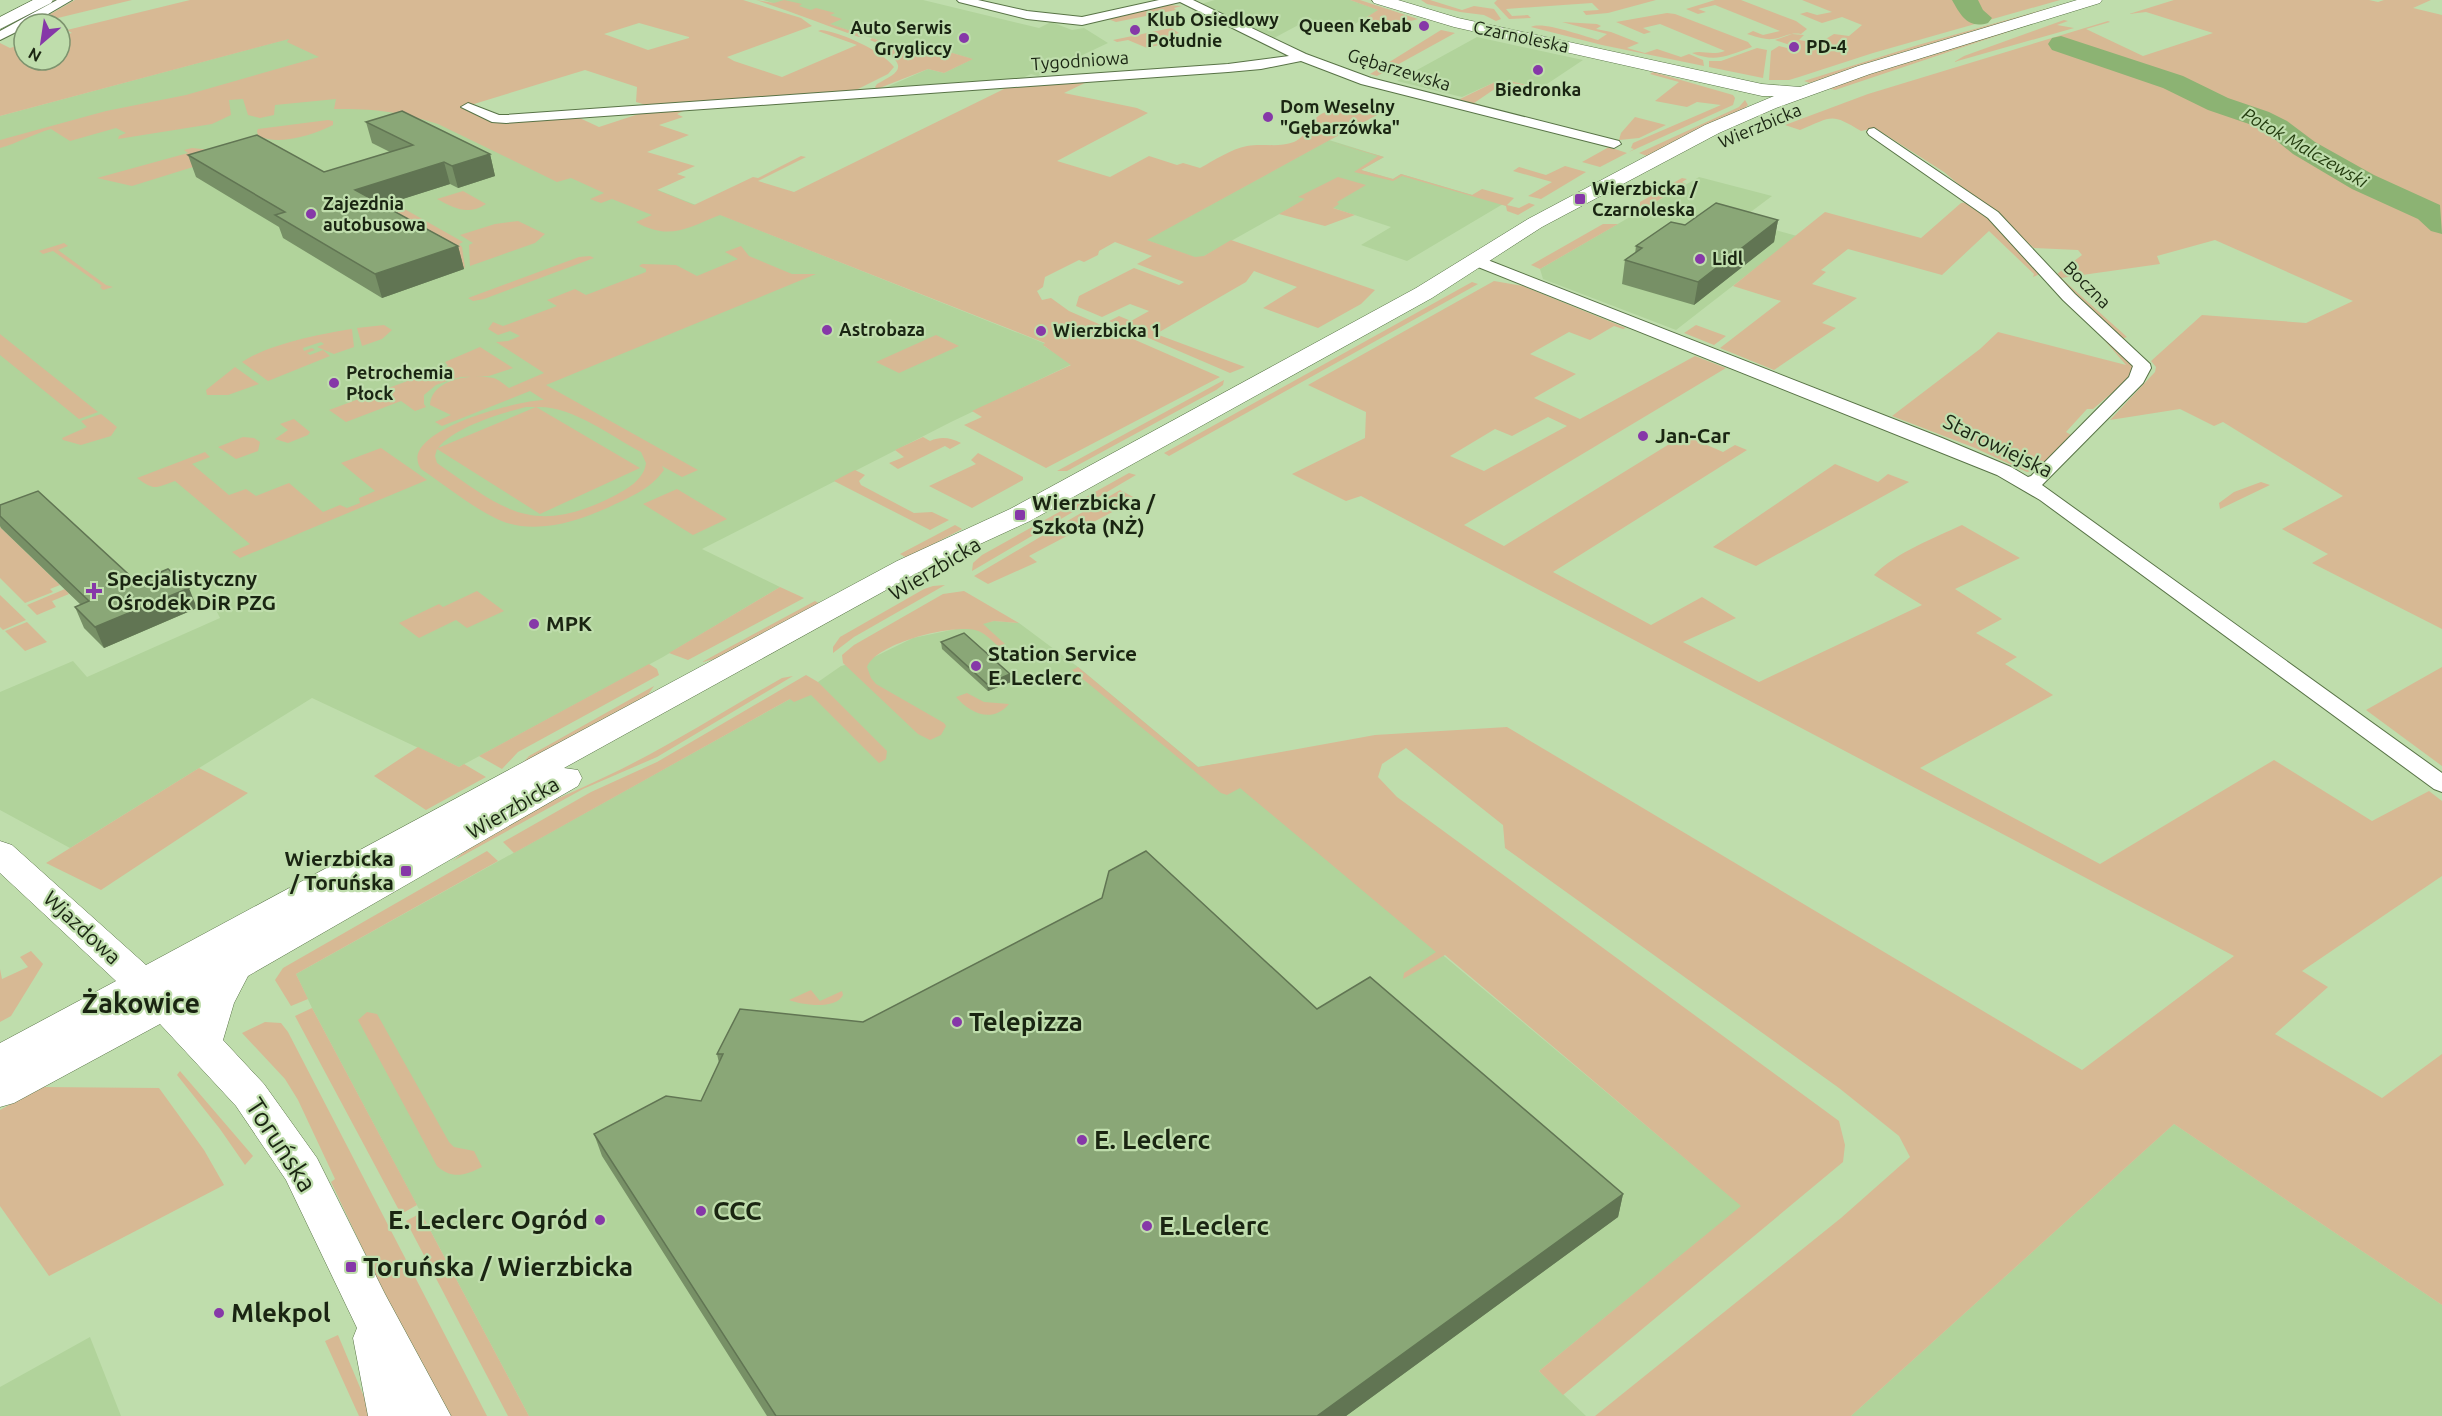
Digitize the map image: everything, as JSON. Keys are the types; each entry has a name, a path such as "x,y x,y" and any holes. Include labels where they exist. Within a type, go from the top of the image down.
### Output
{"street":[{"path":"0,24 45,0"},
{"path":"0,36 66,0"},
{"path":"963,0 1028,15 1082,21 1175,0"},
{"name":"Gębarzewska","path":"1184,0 1302,57 1382,86 1614,144"},
{"name":"Czarnoleska","path":"1380,0 1454,22 1662,68 1758,98"},
{"name":"Wierzbicka","path":"1480,262 1535,242 1781,108 1810,89 1917,52 2094,0"},
{"path":"1781,108 1831,97 2113,0"},
{"name":"Tygodniowa","path":"468,107 497,119 506,119 1236,68 1302,57"},
{"path":"1758,98 1810,89"},
{"name":"Wierzbicka","path":"0,1092 153,994 896,573 1020,515 1480,262 1758,98 1781,108"},
{"name":"Boczna","path":"1874,132 1994,216 2069,297 2141,364 2142,368 2137,379 2038,480 2029,484"},
{"name":"Starowiejska","path":"1480,262 1945,446 2029,484 2119,547 2442,784"},
{"name":"Wierzbicka","path":"0,1061 153,994 235,966 941,568 1020,515"},
{"name":"Wjazdowa","path":"0,853 153,994"},
{"path":"203,1043 208,1016 214,1001 235,966"},
{"name":"Toruńska","path":"153,994 203,1043 250,1095 302,1170 369,1308 428,1416"},
{"name":"Toruńska","path":"369,1308 392,1416"}],"shaded area":[{"path":"75,0 132,0 72,15 72,12 54,12"},
{"path":"190,0 743,0 801,18 812,26 727,57 734,61 782,77 857,45 818,31 821,30 839,34 860,43 880,54 894,67 888,74 852,92 646,105 636,102 637,87 585,70 461,108 495,122 571,114 599,127 657,108 694,106 677,114 683,117 659,125 689,135 647,152 695,166 677,174 686,177 657,190 694,205 753,177 758,178 801,156 806,157 758,181 794,192 1004,89 1001,87 1207,71 1199,75 1189,73 1087,82 1064,93 1137,108 1148,113 1057,161 1110,177 1149,156 1177,165 1183,163 1200,168 1241,147 1282,145 1294,142 1302,136 1318,116 1326,112 1343,112 1349,108 1379,114 1147,240 1195,257 1204,256 1231,240 1375,290 1361,304 1318,328 1263,308 1297,287 1254,271 1246,282 1156,334 1245,367 1230,373 1109,321 1119,316 1131,321 1149,311 1130,304 1102,317 1076,306 1079,296 1134,268 1179,285 1184,282 1137,264 1152,256 1115,242 1084,262 1079,260 1045,277 1043,287 1037,291 1042,300 1051,298 1069,311 1220,377 1046,468 964,425 982,417 972,411 1071,365 1043,345 1045,343 720,215 678,231 658,231 648,228 636,222 652,215 612,199 601,203 590,199 604,193 571,178 557,182 438,124 386,112 334,109 336,99 275,105 274,115 260,118 248,115 243,99 229,100 231,115 212,124 118,139 126,133 116,128 70,141 51,129 0,148 0,140 106,111 186,95 319,57 287,42 289,39 0,116 0,43 12,47 12,72 72,72 72,29","holes":["639,23 689,38 648,50 604,34"]},
{"path":"756,0 774,3 784,0 802,4 799,6 811,10 816,8 835,13 830,15 842,19 830,24 863,35 859,37"},
{"path":"763,0 923,0 1039,28 1051,22 1072,30 1084,28 1108,43 1038,76 1031,74 1018,80 986,83 971,81 880,90 928,69 944,73 972,59 922,44 908,50 829,24 834,21"},
{"path":"1215,0 1350,0 1379,10 1339,33 1304,22 1274,38 1201,4"},
{"path":"1350,0 1360,0 1418,19 1388,27 1359,22 1378,10"},
{"path":"1421,0 1430,0 1462,10 1474,6 1494,9 1501,19 1496,21 1484,15 1460,12 1427,4"},
{"path":"1497,0 1656,0 1608,13 1586,15 1583,11 1599,10 1592,3 1506,9 1512,16 1528,15 1531,18 1509,19 1494,3"},
{"path":"1715,0 1741,0 1796,21 1807,29 1801,34 1772,39 1763,38 1747,34 1753,31 1763,35 1780,31 1715,5 1698,9 1706,12 1698,14 1686,9"},
{"path":"1802,0 2060,0 1873,53 1789,80 1769,80 1771,51 1779,46 1787,48 1790,45 1775,40 1792,34 1804,35 1799,40 1819,43 1834,34 1849,36 1862,25 1842,17 1822,23 1800,14 1807,12 1817,15 1832,12"},
{"path":"2077,0 1810,83 1804,81 1918,45"},
{"path":"2174,0 2369,0 2378,2 2431,0 2413,8 2442,15 2442,629 2312,563 2328,554 2282,529 2343,496 2223,422 2214,426 2180,409 2110,420 2155,372 2156,367 2151,361 2202,315 2306,323 2353,301 2215,240 2157,256 2160,264 2061,278 2127,337 2122,339 2057,279 2057,274 2082,255 2078,250 2034,248 1944,172 1875,128 1861,131 1843,121 1831,118 1800,130 1785,125 1868,94 2108,21 2110,22 2086,29 2143,56 2213,33 2146,12 2129,14"},
{"path":"1168,5 1182,6 1174,8 1176,10 1116,22 1108,19"},
{"path":"1667,13 1748,42 1752,47 1722,57 1701,56 1692,53 1725,51 1660,24 1643,28 1651,32 1644,34 1616,22"},
{"path":"2064,20 2068,21 2057,25 2074,28 1954,62 1964,56"},
{"path":"1562,22 1597,24 1601,26 1596,29 1639,43 1627,48 1645,53 1657,49 1681,57 1689,54 1703,60 1704,66 1602,45 1531,27 1553,27 1598,40 1607,34"},
{"path":"2029,25 1835,90 1826,87"},
{"path":"1171,28 1179,33 1163,37 1172,42 1147,48 1128,40 1117,42 1113,40"},
{"path":"1441,30 1455,33 1377,76 1370,74"},
{"path":"1477,37 1583,60 1541,88 1510,81 1495,82 1462,97 1397,81"},
{"path":"291,38 605,169 1046,344 1044,346 1072,364 951,422 702,549 780,587 663,657 459,767 312,698 70,848 0,810 0,692 73,661 87,677 220,618 212,602 104,648 84,628 98,621 0,527 0,116"},
{"path":"872,38 908,50 922,44 973,59 944,73 928,69 877,89 875,87 877,84 896,72 898,64 889,54 893,50 870,40"},
{"path":"1757,48 1767,50 1763,78 1709,67 1709,61 1721,61"},
{"path":"1653,72 1733,95 1735,98 1733,105 1629,152 1634,149 1631,148 1633,143 1721,105 1697,102 1687,107 1655,101 1679,82 1650,74"},
{"path":"1510,81 1536,87 1505,82 1474,103 1500,111 1465,104 1460,99 1495,82"},
{"path":"1745,100 1748,105 1745,108 1647,156 1639,153 1739,107"},
{"path":"1635,117 1666,125 1639,138 1619,140 1621,133"},
{"path":"333,121 333,125 306,136 286,140 267,139 258,136 257,131 258,129"},
{"path":"1329,140 1384,157 1361,170 1393,179 1401,174 1503,204 1407,261 1361,245 1391,227 1306,199 1199,259 1146,240"},
{"path":"1328,141 1384,157 1361,170 1393,179 1401,174 1472,195 1482,189 1514,198 1507,205 1519,208 1529,203 1535,205 1518,215 1507,211 1506,206 1402,176 1393,181 1354,172 1378,156"},
{"path":"1609,147 1627,153 1600,167 1582,162"},
{"path":"192,148 238,153 132,186 97,178 188,153 184,150"},
{"path":"1565,166 1586,172 1541,199 1528,196 1552,182 1513,171 1519,167 1546,175"},
{"path":"1338,177 1366,185 1337,202 1339,204 1333,208 1355,215 1325,226 1279,214 1305,199 1298,197"},
{"path":"1699,177 1772,196 1740,220 1797,236 1676,330 1543,279 1540,269"},
{"path":"1682,178 1687,179 1682,182 1686,184 1645,208 1640,206 1640,202"},
{"path":"463,191 486,204 473,210 467,210 455,208 437,199"},
{"path":"392,202 463,242 459,244 462,247 465,268 362,212"},
{"path":"1969,202 1983,211 2040,274 2033,277 2034,274 1989,231 1942,275 1848,249 1821,270 1826,272 1812,284 1857,298 1822,323 1836,328 1774,370 1720,348 1781,301 1733,286 1825,212 1921,238 1961,203"},
{"path":"518,221 545,234 535,243 470,266 469,245 473,243 460,235 495,224"},
{"path":"1603,224 1618,224 1540,269 1531,265"},
{"path":"64,243 68,246 58,250 106,285 113,287 103,290 100,287 102,286 53,251 43,254 39,251"},
{"path":"741,246 749,256 792,274 816,274 546,385 698,470 682,477 662,466 664,470 652,483 623,501 566,523 537,527 509,523 485,513 421,469 418,455 426,442 442,430 464,420 511,405 544,400 530,391 442,426 435,422 451,415 430,405 437,389 445,384 474,376 495,379 509,388 544,373 496,342 508,341 520,336 510,331 498,335 488,329 493,322 503,326 557,306 547,300 575,289 586,295 646,272 646,269 639,266 642,264 676,265 697,276 738,259 725,252","holes":["526,407 536,407 438,448 455,434 478,422","536,407 549,408 577,416 641,452 646,463 642,474 623,491 584,509 560,515 538,516 500,505 437,463 435,456 437,449 540,514 640,468"]},
{"path":"579,257 594,258 484,299 473,301 468,298"},
{"path":"1494,281 1523,286 1626,328 1614,326 1590,340 1569,332 1530,354 1576,374 1534,398 1580,419 1695,356 1726,368 1464,525 1504,546 1684,435 1723,452 1735,445 1747,450 1553,572 1651,625 1702,597 1736,618 1683,642 1759,682 1922,605 1874,575 1893,559 1962,525 2020,558 1955,589 2002,619 1976,633 2017,657 2005,664 2053,695 1920,768 2100,864 2274,760 2372,821 2429,791 2442,801 2442,876 2302,971 2328,987 2275,1034 2382,1098 2442,1054 2442,1305 2174,1124 1851,1416 1595,1416 1841,1218 1910,1157 1899,1136 1839,1088 1505,848 1503,825 1406,748 1382,764 1378,777 1397,797 1839,1121 1845,1145 1843,1162 1563,1395 1539,1371 1741,1206 1445,955 1403,979 1404,973 1436,952 1240,788 1227,795 1221,793 1072,670 1078,667 1198,767 1375,735 1507,727 2082,1070 2234,956 1361,496 1346,501 1292,474 1365,438 1366,412 1308,385","holes":["1548,417 1567,426 1484,471 1450,456 1495,429 1512,436"]},
{"path":"1472,282 1478,284 1169,456 1164,453"},
{"path":"384,325 392,330 382,339 362,346 357,328"},
{"path":"1696,325 1726,336 1714,345 1684,333"},
{"path":"352,329 354,347 334,354 317,347 324,344 321,342 303,348 304,351 312,348 315,350 307,353 310,355 323,350 330,356 268,381 242,362 280,345"},
{"path":"1998,332 2126,365 2100,335 2132,364 2133,375 2093,409 2087,409 2066,432 2073,436 2041,469 2027,472 1975,448 1892,416 1980,349"},
{"path":"0,334 98,412 79,419 0,355"},
{"path":"936,335 959,346 899,373 876,362"},
{"path":"480,347 513,368 489,376 461,377 436,385 424,395 426,407 415,411 401,401 346,422 329,410 448,366 445,362"},
{"path":"235,367 259,384 228,395 207,395 206,390"},
{"path":"1224,380 1223,385 1216,390 1067,471 1057,471"},
{"path":"101,414 117,427 111,436 81,445 63,440 62,438 87,427 81,421"},
{"path":"294,419 310,432 308,435 288,443 275,439 288,430 280,424"},
{"path":"243,437 254,438 260,442 258,451 236,459 218,447"},
{"path":"923,437 930,441 946,438 961,443 950,449 945,446 898,469 889,463 904,457 895,450"},
{"path":"381,448 427,480 240,558 232,552 250,544 175,481 152,487 137,478 205,452 210,457 192,464 229,495 246,489 256,496 289,483 323,512 340,505 347,508 360,503 359,498 375,491 341,463"},
{"path":"978,453 1023,477 1023,480 972,508 929,486 976,464 971,460"},
{"path":"1835,464 1878,482 1888,474 1909,482 1756,566 1713,547"},
{"path":"855,470 865,475 859,481 861,485 914,513 932,512 949,520 930,530 834,481"},
{"path":"1129,473 1136,475 972,571 973,563 982,555"},
{"path":"2261,482 2270,485 2220,509 2219,503 2234,492"},
{"path":"677,489 727,519 693,535 643,504"},
{"path":"1120,490 1137,499 1029,556 1037,562 988,584 974,576"},
{"path":"955,525 962,529 907,558 900,554"},
{"path":"0,527 60,585 50,589 53,592 25,603 0,578"},
{"path":"945,585 854,637 833,653 833,647 840,637 924,589"},
{"path":"780,587 804,598 688,660 669,653"},
{"path":"65,589 69,594 52,601 56,607 37,615 27,605"},
{"path":"477,591 504,611 467,628 456,620 419,638 399,623 439,604 443,607"},
{"path":"964,591 1019,623 994,621 983,624 1005,644 998,646 984,634 975,630 950,630 899,643 873,658 867,667 876,684 944,723 946,726 941,735 930,740 918,734 843,663 842,655 854,645 943,594"},
{"path":"0,595 26,620 3,630 0,627"},
{"path":"815,601 820,604 719,658 702,662"},
{"path":"994,621 1019,623 1078,667 1198,767 1215,764 1742,1206 1539,1371 1586,1416 529,1416 296,974 790,699 810,695 818,682 841,666 872,658 913,638"},
{"path":"27,622 47,642 25,651 5,631"},
{"path":"649,664 657,669 659,675 518,752 502,769 479,756"},
{"path":"2442,667 2442,766 2366,710"},
{"path":"806,675 818,682 887,751 886,759 879,763 811,695 794,702 790,699 514,853 503,842 591,792 657,762"},
{"path":"793,676 657,757 583,789 453,861 508,823 631,764 782,678"},
{"path":"654,686 645,699 517,769 529,756"},
{"path":"967,693 984,702 1009,704 996,714 981,714 968,708 956,697"},
{"path":"418,747 459,767 464,764 486,777 426,810 374,776"},
{"path":"199,768 248,793 101,890 46,863"},
{"path":"487,851 498,861 296,974 308,999 291,1006 275,980 283,968"},
{"path":"31,951 43,964 11,1016 0,1022 0,969 2,979 28,967 20,957"},
{"path":"811,990 820,1001 842,991 843,995 833,1003 818,1005 789,1000"},
{"path":"312,1008 417,1205 401,1214 295,1016"},
{"path":"367,1012 377,1014 449,1142 454,1147 474,1151 482,1167 454,1175 437,1166 358,1020"},
{"path":"265,1022 281,1023 288,1032 487,1416 442,1416 331,1182 335,1179 298,1100 285,1079 242,1033"},
{"path":"180,1071 253,1156 245,1165 177,1075"},
{"path":"41,1087 159,1088 204,1150 224,1185 49,1276 0,1206 0,1110"},
{"path":"2174,1124 2442,1305 2442,1416 1851,1416"},
{"path":"421,1213 529,1416 508,1416 406,1221"},
{"path":"338,1335 372,1416 359,1416 325,1341"},
{"path":"90,1337 121,1416 0,1416 0,1387"}],"building":[{"path":"402,111 490,154 452,166 444,162 355,190 458,246 375,274 275,215 285,212 188,155 257,135 324,172 413,145 366,122"},
{"path":"1716,203 1778,220 1698,282 1625,260 1642,248 1636,246 1671,222 1685,225"},
{"path":"38,491 137,582 168,569 189,588 95,627 75,607 89,601 0,516 0,505"},
{"name":"Station Service E. Leclerc","path":"964,633 1010,674 987,684 941,642"},
{"name":"E. Leclerc","path":"1146,851 1317,1009 1370,977 1623,1194 1317,1416 776,1416 594,1134 666,1096 701,1101 723,1054 717,1054 740,1009 863,1022 1102,898 1109,871"}],"waterway":[{"name":"Potok Malczewski","path":"1965,0 1973,15 1979,18"},
{"name":"Potok Malczewski","path":"2061,44 2173,82 2218,104 2259,118 2277,127 2304,148 2363,182 2429,212 2442,224"}],"place":[{"name":"Queen Kebab","path":"1424,26"},
{"name":"Klub Osiedlowy Południe","path":"1135,30"},
{"name":"Auto Serwis Grygliccy","path":"964,38"},
{"name":"PD-4","path":"1794,47"},
{"name":"Biedronka","path":"1538,70"},
{"name":"Dom Weselny \"Gębarzówka\"","path":"1268,117"},
{"name":"Wierzbicka / Czarnoleska","path":"1580,199"},
{"name":"Zajezdnia autobusowa","path":"311,214"},
{"name":"Lidl","path":"1700,259"},
{"name":"Astrobaza","path":"827,330"},
{"name":"Wierzbicka 1","path":"1041,331"},
{"name":"Petrochemia Płock","path":"334,383"},
{"name":"Jan-Car","path":"1643,436"},
{"name":"Wierzbicka / Szkoła (NŻ)","path":"1020,515"},
{"name":"Specjalistyczny Ośrodek DiR PZG","path":"94,591"},
{"name":"MPK","path":"534,624"},
{"name":"Station Service E. Leclerc","path":"976,666"},
{"name":"Wierzbicka / Toruńska","path":"406,871"},
{"name":"Telepizza","path":"957,1022"},
{"name":"E. Leclerc","path":"1082,1140"},
{"name":"CCC","path":"701,1211"},
{"name":"E. Leclerc Ogród","path":"600,1220"},
{"name":"E.Leclerc","path":"1147,1226"},
{"name":"Toruńska / Wierzbicka","path":"351,1267"},
{"name":"Mlekpol","path":"219,1313"}],"district":[{"name":"Żakowice","path":"141,1004"}]}
